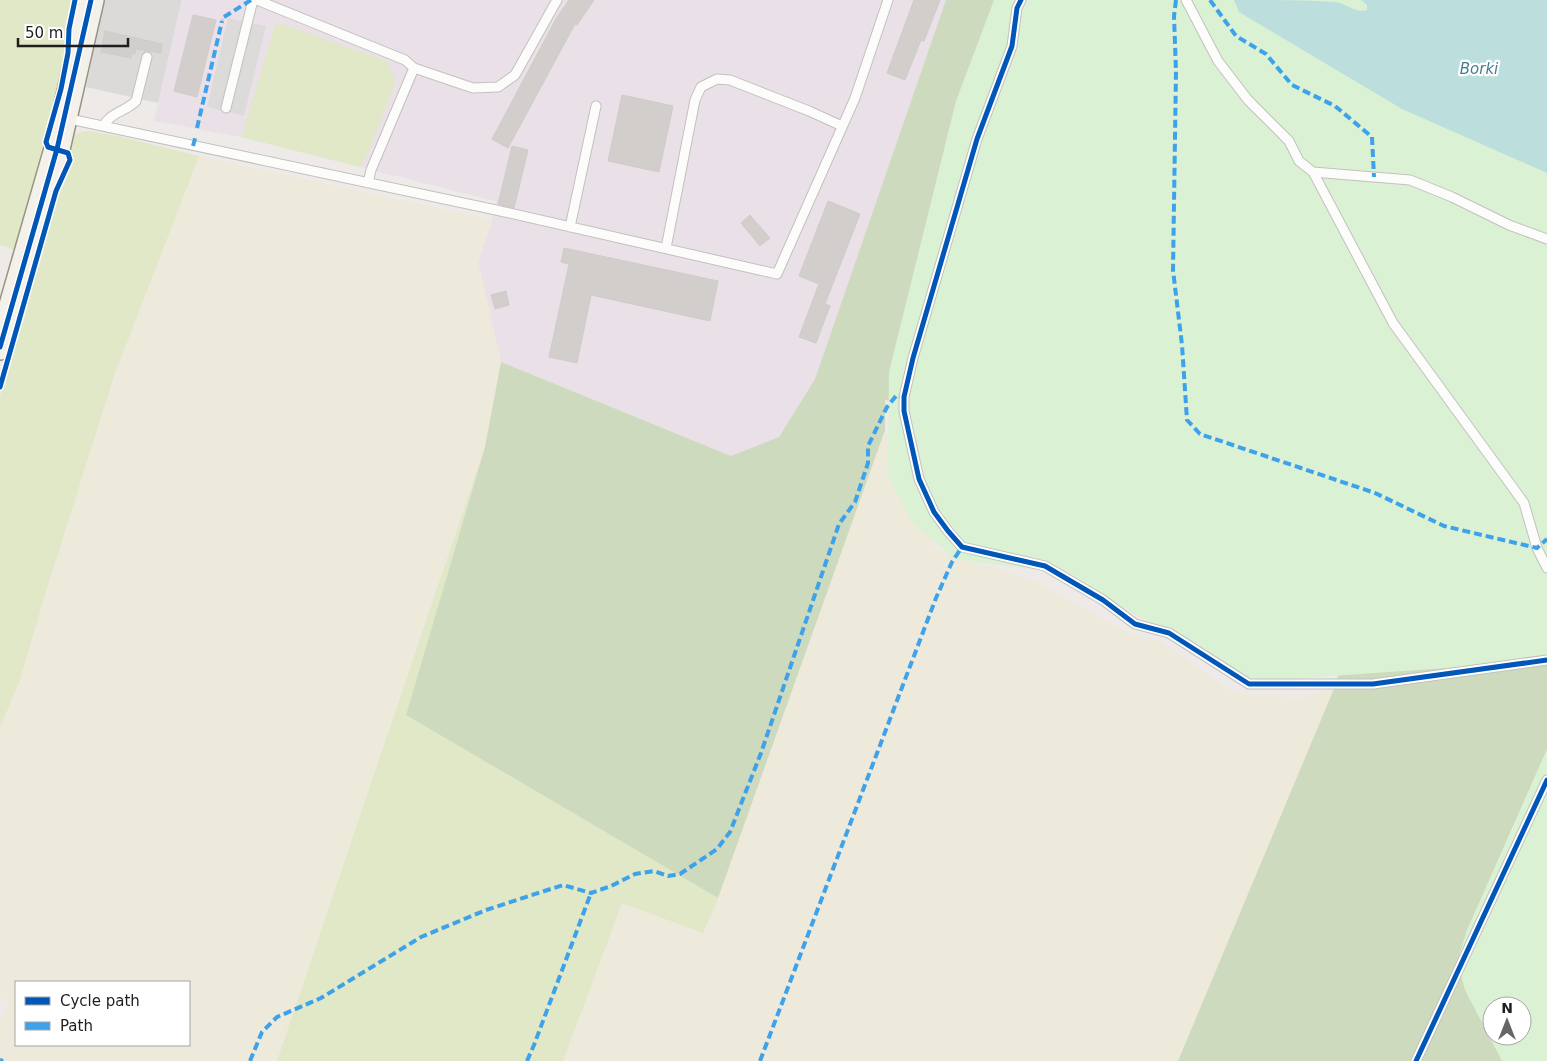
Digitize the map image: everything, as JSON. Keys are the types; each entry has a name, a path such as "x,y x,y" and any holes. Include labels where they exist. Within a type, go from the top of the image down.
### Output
{"street":[{"path":"0,347 65,118 91,0"}],"lane":[{"path":"226,108 255,0 405,60 414,68 473,88 498,87 515,75 557,0"},
{"path":"65,118 666,248 777,274 855,98 888,0"},
{"path":"1020,0 1012,46 977,139 913,358 904,397 904,411 919,479 934,512 948,531 962,546 1045,566 1102,600 1135,624 1169,633 1248,684 1373,684 1547,660"},
{"path":"1186,0 1218,61 1248,100 1289,141 1298,162 1313,172 1394,323 1524,503 1537,548 1547,568"},
{"path":"103,126 108,118 132,106 136,101 147,56"},
{"path":"368,183 371,170 414,68"},
{"path":"666,248 695,100 701,87 717,79 730,80 842,126"},
{"path":"570,227 596,106"},
{"path":"1313,172 1410,180 1452,197 1509,225 1547,239"},
{"path":"1416,1061 1547,780"}],"path":[{"path":"222,21 224,17"}],"shaded area":[{"path":"104,0 182,0 158,103 86,87"},
{"path":"182,0 946,0 815,379 779,437 731,456 501,362 478,262 492,220 496,201 241,137 154,121"},
{"path":"228,18 266,26 244,116 207,107"},
{"path":"199,156 492,220 478,262 501,362 485,447 277,1061 0,1061 0,1021 10,1002 0,997 0,727 20,680 114,376"},
{"path":"885,430 936,550 1037,582 1130,634 1161,642 1234,693 1302,699 1336,684 1202,1061 563,1061 622,903 703,933 718,898"}],"green space":[{"path":"0,0 73,0 66,31 65,54 59,88 43,142 45,148 16,250 0,245"},
{"path":"946,0 1199,0 1547,248 1547,1061 1178,1061 1336,684 1343,658 922,406 885,400 885,430 718,898 406,715 485,447 501,362 731,456 779,437 815,379"},
{"path":"994,0 1547,0 1547,661 1259,681 1216,667 1163,630 1062,573 955,559 912,522 888,475 889,372 956,101"},
{"path":"276,22 387,61 396,81 369,151 360,167 241,137"},
{"path":"89,131 199,156 114,376 20,680 0,727 0,396 59,189 71,164 72,159 69,150 73,135"},
{"path":"485,447 406,715 718,898 703,933 622,903 563,1061 277,1061"},
{"path":"1547,749 1547,1061 1502,1061 1494,1046 1532,1046 1532,996 1482,996 1482,1023 1465,990 1457,962 1467,930"}],"water":[{"name":"Borki","path":"1234,0 1335,2 1363,11 1367,10 1367,5 1361,0 1547,0 1547,173 1402,109 1239,12"}],"building":[{"path":"569,0 594,0 577,25 575,24 508,148 492,139 557,17"},
{"path":"914,0 940,0 924,41 921,40 905,80 887,73"},
{"path":"193,15 216,20 197,97 174,91"},
{"path":"105,31 162,44 161,53 136,49 135,54 132,53 131,58 101,52"},
{"path":"622,95 673,106 659,172 608,161"},
{"path":"512,146 528,150 514,208 498,204"},
{"path":"828,201 860,214 825,304 830,306 816,343 799,337 819,284 799,276"},
{"path":"750,215 770,238 760,246 741,223"},
{"path":"564,248 718,281 710,321 591,295 577,363 549,357 569,264 561,262"},
{"path":"506,291 509,305 495,309 491,295"}],"marked path":[{"path":"224,17 251,0"},
{"path":"1176,0 1174,16 1176,71 1173,270 1182,345 1187,420 1200,434 1375,493 1444,526 1537,548 1547,539"},
{"path":"1210,0 1236,36 1266,54 1292,85 1335,106 1372,137 1374,177"},
{"path":"197,128 222,21"},
{"path":"193,146 196,135"},
{"path":"250,1061 262,1032 277,1017 321,998 421,937 486,910 563,885 591,893 611,886 635,874 654,871 668,876 680,874 717,849 730,832 761,753 839,524 855,502 868,463 868,446 887,407 896,396 904,397"},
{"path":"760,1061 936,598 952,562 962,547"},
{"path":"527,1061 591,893"}],"cycle path":[{"path":"0,387 56,191 70,160 68,153 48,147 46,142 61,89 75,0"},
{"path":"0,347 57,149 91,0"},
{"path":"1021,0 1017,8 1012,46 977,139 913,358 904,397 904,411 919,479 934,512 948,531 962,547 1045,566 1103,600 1135,624 1169,633 1249,684 1373,684 1547,660"},
{"path":"1416,1061 1547,780"}]}
